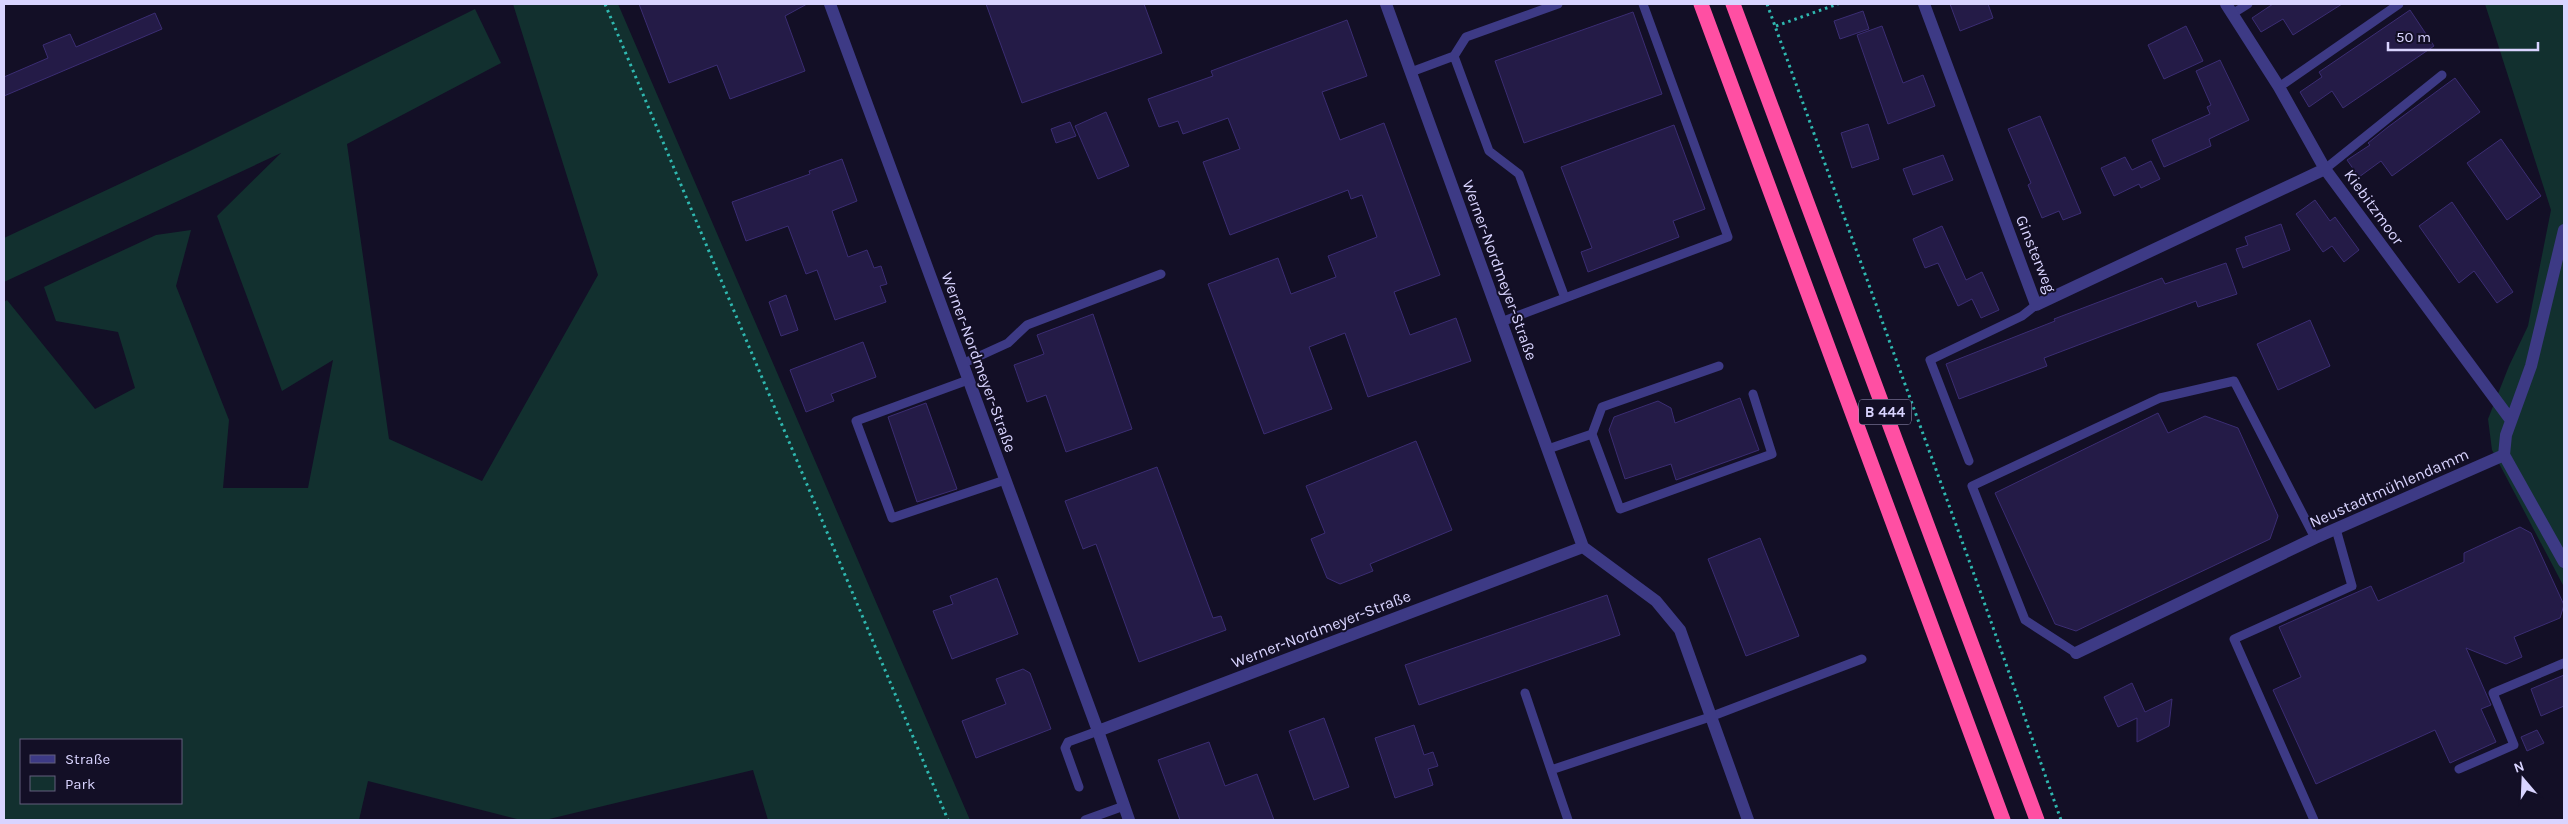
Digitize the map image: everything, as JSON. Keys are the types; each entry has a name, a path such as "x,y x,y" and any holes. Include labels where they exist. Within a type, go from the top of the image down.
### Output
{"highway":[{"name":"B 444","path":"1702,4 2003,820"},
{"name":"B 444","path":"1733,4 2037,820"}],"street":[{"name":"Werner-Nordmeyer-Straße","path":"830,4 1098,731 1129,820"},
{"name":"Werner-Nordmeyer-Straße","path":"1098,731 1583,547 1386,4"},
{"name":"Ginsterweg","path":"1924,4 2036,305 2325,168"},
{"name":"Kiebitzmoor","path":"2229,9 2279,87 2325,168 2510,419"},
{"path":"2564,230 2531,366 2510,419 2504,455 2564,562"},
{"name":"Neustadtmühlendamm","path":"2076,652 2315,538 2504,455"},
{"path":"1583,547 1656,601 1680,630 1748,820"}],"lane":[{"path":"1411,72 1454,56 1466,37 1558,4"},
{"path":"1501,322 1728,237 1642,4"},
{"path":"2229,9 2248,4"},
{"path":"2279,87 2399,4"},
{"path":"1454,56 1489,151 1519,174 1565,298"},
{"path":"2325,168 2442,75"},
{"path":"962,364 1008,343 1027,325 1161,274"},
{"path":"1969,461 1930,360 2022,316 2036,305"},
{"path":"1719,366 1602,408 1592,434 1620,509 1772,454 1753,394"},
{"path":"968,380 856,422 892,518 1005,480"},
{"path":"2076,652 2025,620 1972,486 2160,398 2234,381 2315,538"},
{"path":"1548,449 1592,434"},
{"path":"2314,820 2234,639 2352,586 2336,529"},
{"path":"1552,770 1710,717 1862,659"},
{"path":"2459,769 2514,745 2493,693 2564,663"},
{"path":"1525,693 1568,820"},
{"path":"1079,787 1065,748 1068,742 1098,731"},
{"path":"1085,820 1124,806"}],"path":[{"path":"605,4 948,820"},
{"path":"1767,4 1983,599 2061,820"},
{"path":"1776,26 1838,4"}],"green space":[{"path":"513,4 618,4 970,820 768,820 753,770 545,820 521,820 368,781 359,820 4,820 4,302 7,300 95,409 135,388 118,332 56,321 44,287 156,235 191,230 176,286 229,420 223,488 308,488 333,360 282,391 217,216 281,153 4,282 4,238 190,151 475,9 501,63 347,144 389,439 482,481 598,275"},
{"path":"2485,4 2564,4 2564,587 2492,450 2488,419 2509,366 2528,326 2551,210"}],"building":[{"path":"639,4 807,4 785,16 805,71 730,99 717,65 669,83"},
{"path":"986,4 1144,4 1162,53 1022,103"},
{"path":"1950,4 1988,4 1993,18 1960,31"},
{"path":"2273,4 2342,4 2293,35 2283,19 2261,32 2252,18"},
{"path":"2410,10 2434,46 2343,108 2332,91 2309,107 2300,92 2322,77 2319,72"},
{"path":"1863,11 1869,29 1840,39 1834,21"},
{"path":"1633,12 1662,94 1524,143 1495,61"},
{"path":"155,13 162,29 4,96 4,77 48,58 43,45 70,34 76,47"},
{"path":"1347,20 1367,76 1322,92 1340,140 1384,123 1440,275 1394,292 1410,335 1456,318 1471,361 1368,397 1345,333 1309,347 1332,409 1264,434 1208,284 1278,258 1291,294 1336,277 1328,256 1377,237 1362,195 1351,199 1348,190 1230,235 1203,162 1240,149 1228,118 1183,134 1178,121 1159,127 1148,99 1213,76 1211,71"},
{"path":"1882,26 1903,83 1923,75 1935,106 1888,124 1857,35"},
{"path":"2186,26 2203,61 2164,79 2148,45"},
{"path":"2220,60 2249,120 2209,139 2211,146 2164,167 2152,140 2210,114 2207,107 2211,105 2196,71"},
{"path":"2455,78 2480,112 2392,176 2381,161 2359,177 2347,160 2370,145 2368,143 2388,127"},
{"path":"1106,112 1129,166 1098,179 1075,126"},
{"path":"2040,116 2081,213 2063,220 2059,211 2042,218 2028,185 2031,183 2008,129"},
{"path":"1070,122 1076,136 1056,143 1051,129"},
{"path":"1868,124 1879,159 1852,168 1841,133"},
{"path":"1674,125 1705,209 1673,221 1679,237 1588,272 1581,252 1592,248 1561,167"},
{"path":"2501,139 2541,196 2507,220 2467,163"},
{"path":"1943,155 1953,180 1913,195 1903,169"},
{"path":"2125,157 2132,170 2151,161 2160,179 2141,188 2139,184 2114,196 2101,168"},
{"path":"842,159 857,201 832,211 848,257 867,250 874,268 881,266 887,284 880,286 886,302 835,320 817,270 806,274 788,226 746,241 732,202 810,174 809,171"},
{"path":"2315,200 2330,221 2335,217 2359,250 2344,262 2332,246 2323,252 2296,214"},
{"path":"2452,202 2513,292 2497,303 2474,271 2459,283 2419,226"},
{"path":"2281,224 2290,250 2243,268 2236,249 2248,245 2245,237"},
{"path":"1942,226 1966,280 1982,272 1999,310 1981,318 1972,299 1958,306 1938,263 1925,268 1913,239"},
{"path":"2226,263 2237,294 2198,307 2196,301 2102,336 2044,358 2047,366 1959,399 1946,364 2055,321 2054,319 2162,278 2165,284"},
{"path":"786,295 798,330 781,336 769,302"},
{"path":"1093,314 1132,429 1066,452 1046,395 1027,402 1014,365 1044,354 1037,335"},
{"path":"2310,320 2330,366 2278,390 2257,344"},
{"path":"863,342 876,377 831,394 834,401 806,412 790,370"},
{"path":"1740,398 1759,450 1676,480 1671,464 1625,479 1609,430 1614,417 1658,401 1671,408 1675,423"},
{"path":"926,403 957,489 917,502 888,417"},
{"path":"2158,413 2168,433 2205,416 2238,428 2278,516 2270,539 2076,631 2055,624 1995,493"},
{"path":"1416,441 1452,530 1370,564 1373,571 1340,584 1327,578 1311,539 1325,533 1306,486"},
{"path":"1157,467 1213,618 1221,616 1226,630 1139,662 1096,544 1083,549 1065,501"},
{"path":"2520,527 2531,533 2564,605 2560,618 2514,637 2522,657 2506,664 2466,648 2491,705 2481,709 2496,742 2450,763 2435,730 2316,784 2273,690 2301,677 2279,627 2371,586 2378,601 2464,562 2464,553"},
{"path":"1760,538 1799,636 1746,656 1708,559"},
{"path":"997,578 1018,634 952,659 933,611 953,604 950,596"},
{"path":"1607,595 1620,635 1419,705 1405,665"},
{"path":"1023,669 1030,673 1051,729 976,758 962,721 1006,704 996,679"},
{"path":"2564,675 2564,706 2541,716 2531,689"},
{"path":"2132,683 2145,712 2172,699 2169,726 2137,742 2137,718 2118,727 2104,697"},
{"path":"1324,718 1349,787 1314,800 1289,731"},
{"path":"1414,725 1424,755 1433,752 1438,766 1428,769 1433,785 1395,798 1375,738"},
{"path":"2537,730 2544,743 2527,751 2521,737"},
{"path":"1209,742 1225,786 1257,774 1274,820 1180,820 1158,760"}]}
